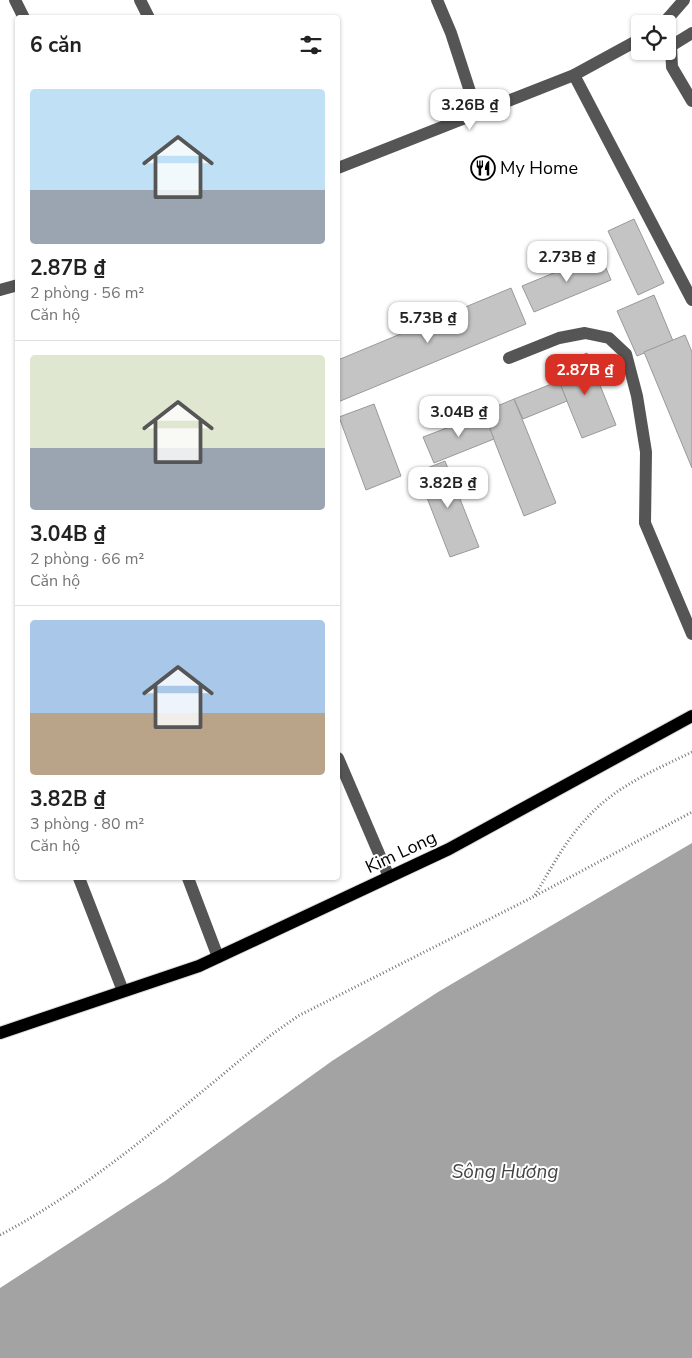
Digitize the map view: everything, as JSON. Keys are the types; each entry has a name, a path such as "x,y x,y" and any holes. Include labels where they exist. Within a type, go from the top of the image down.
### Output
{"main road":[{"name":"Kim Long","path":"0,1033 199,966 449,849 692,716"}],"street":[{"path":"15,0 22,15"},
{"path":"140,0 148,15"},
{"path":"437,0 477,113"},
{"path":"671,15 684,0"},
{"path":"692,33 671,46 672,67 692,101"},
{"path":"340,167 574,75 631,43"},
{"path":"574,75 692,300"},
{"path":"0,290 15,286"},
{"path":"509,358 559,338 585,333 608,338 626,354 637,396 646,452 645,524 692,634"},
{"path":"340,763 389,877"},
{"path":"80,880 123,991"},
{"path":"189,880 218,957"}],"path":[{"path":"535,896 565,846 587,818 620,789 692,752"},
{"path":"0,1235 23,1223 98,1174 271,1035 298,1016 535,896 692,812"}],"water":[{"name":"Sông Hương","path":"692,843 692,1358 0,1358 0,1288 165,1181 332,1061 438,992"}],"building":[{"path":"634,219 664,283 638,295 608,231"},
{"path":"600,254 611,280 534,312 522,286"},
{"path":"511,288 526,324 340,401 340,359"},
{"path":"654,295 673,341 637,356 617,311"},
{"path":"685,335 692,352 692,468 644,352"},
{"path":"587,353 616,425 582,438 553,367"},
{"path":"559,381 567,401 523,419 514,399"},
{"path":"514,399 556,503 524,516 483,412"},
{"path":"374,404 401,476 366,490 340,417"},
{"path":"484,414 494,439 434,463 423,437"},
{"path":"445,461 479,547 450,557 417,472"}],"place":[{"name":"My Home","path":"483,168"}]}
